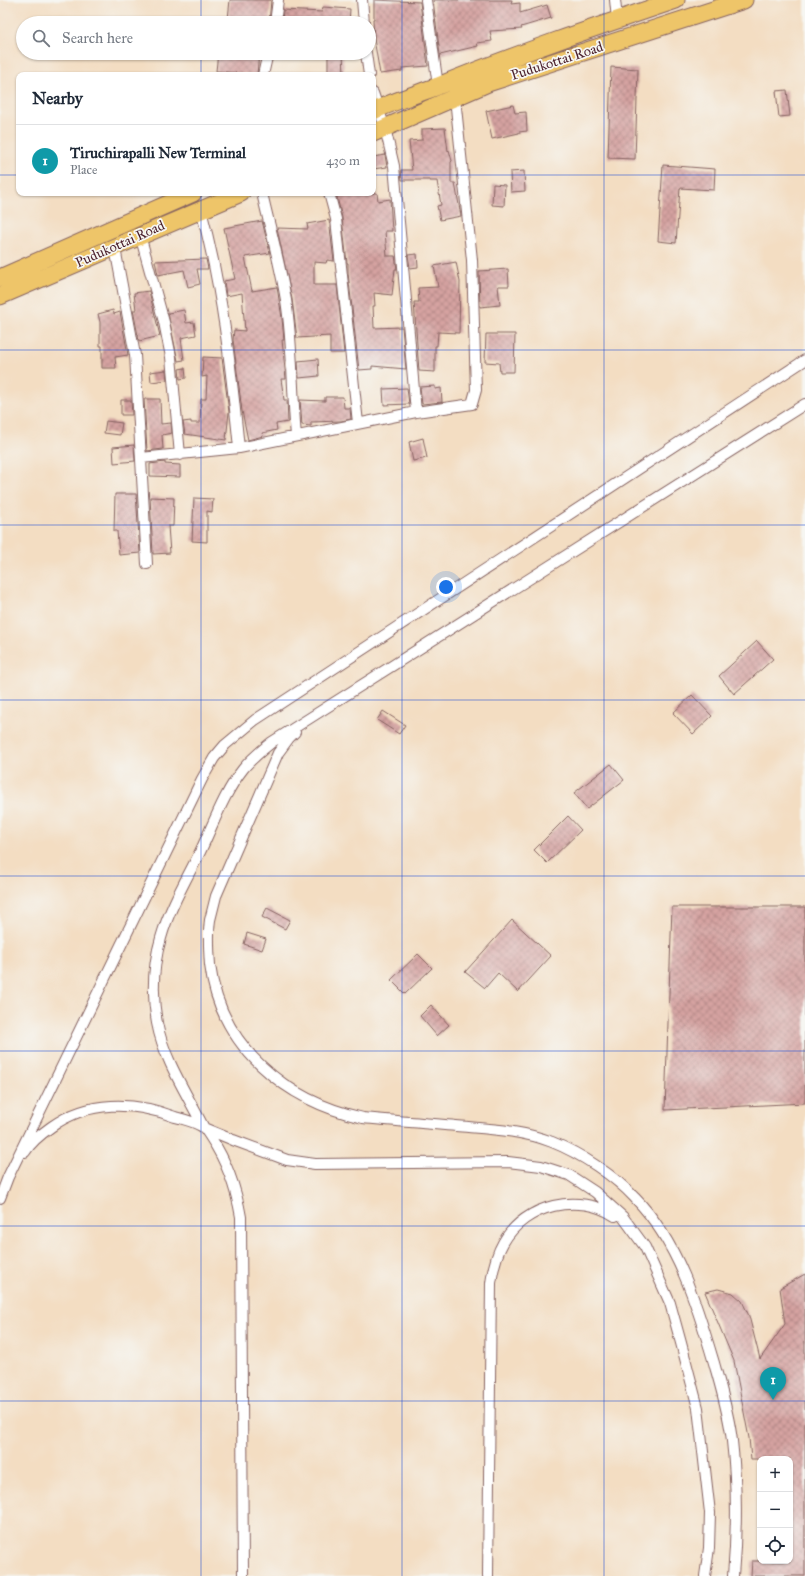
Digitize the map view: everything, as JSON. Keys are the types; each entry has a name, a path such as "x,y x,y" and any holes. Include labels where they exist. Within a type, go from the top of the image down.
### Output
{"highway":[{"name":"Pudukottai Road","path":"376,104 438,86 479,69 617,19 676,0"},
{"name":"Pudukottai Road","path":"379,131 488,83 744,0"},
{"name":"Pudukottai Road","path":"0,278 186,196"},
{"name":"Pudukottai Road","path":"0,296 115,248 140,235 233,196"}],"street":[{"path":"276,16 278,0"},
{"path":"362,0 363,16"},
{"path":"426,0 438,86"},
{"path":"615,0 617,19"},
{"path":"264,72 266,60"},
{"path":"367,60 368,72"},
{"path":"141,458 239,448 416,412 472,404 476,390 472,260 454,98"},
{"path":"376,111 379,131 394,166 416,412"},
{"path":"263,196 286,300 292,346 296,436"},
{"path":"330,196 336,219 358,423"},
{"path":"201,210 210,241 225,325 239,448"},
{"path":"140,235 164,322 170,357 180,455"},
{"path":"115,248 135,355 147,564"},
{"path":"0,1198 8,1177 202,779 214,758 225,745 255,720 805,360"},
{"path":"243,1576 241,1217 238,1198 232,1180 218,1149 204,1128 165,1050 157,1023 154,994 155,966 161,938 172,910 218,815 243,768 272,742 805,404"},
{"path":"313,716 289,738 278,754 216,896 210,921 209,953 212,983 233,1032 262,1068 279,1082 318,1105 342,1114 363,1118 496,1129 527,1134 554,1143 579,1156 608,1174 635,1198 666,1238 691,1290 721,1388 732,1439 735,1478 736,1513 733,1576"},
{"path":"8,1177 28,1147 42,1133 57,1122 92,1108 117,1105 130,1105 149,1108 204,1128 246,1146 287,1160 315,1164 508,1162 541,1166 569,1175 595,1192 624,1217 646,1247 670,1303 682,1343 698,1408 710,1513 709,1548 705,1576"},
{"path":"488,1576 491,1283 493,1269 503,1243 511,1231 534,1213 560,1204 574,1203 588,1205 611,1213 632,1229 640,1239"}],"building":[{"path":"230,0 271,0 270,16 228,16"},
{"path":"374,0 420,2 428,66 402,68 402,71 380,74 376,51 376,16 374,16"},
{"path":"433,0 512,0 511,4 520,3 520,13 547,5 551,18 521,27 522,29 490,31 492,41 477,43 478,46 440,55"},
{"path":"323,7 350,9 350,16 282,16 283,10 322,12"},
{"path":"217,60 258,60 257,72 216,71"},
{"path":"328,60 343,60 344,72 328,72"},
{"path":"611,67 638,69 635,159 608,158"},
{"path":"787,90 790,116 779,117 776,91"},
{"path":"513,105 515,113 526,112 527,131 492,139 486,111"},
{"path":"445,128 448,151 449,150 452,161 451,183 455,183 461,216 440,220 437,206 441,205 437,181 402,180 401,170 412,170 409,141 422,140 422,129"},
{"path":"385,155 387,167 376,169 376,156"},
{"path":"663,165 715,169 714,190 680,188 676,243 658,241"},
{"path":"524,171 525,191 511,192 510,172"},
{"path":"493,184 505,185 504,206 492,205"},
{"path":"377,193 378,201 390,199 392,231 385,231 387,256 395,256 397,269 395,269 392,295 374,293 374,328 402,327 406,369 372,366 372,369 359,370 342,218 337,196 376,196"},
{"path":"329,220 334,261 327,260 326,263 314,262 314,285 337,285 344,353 330,353 330,336 297,338 292,299 277,228 308,229 307,224"},
{"path":"262,221 270,253 245,257 252,291 277,287 282,318 284,340 282,340 286,379 281,379 284,400 287,400 288,422 276,424 277,430 262,433 263,436 248,440 242,411 233,340 234,330 245,331 242,293 226,296 224,281 235,279 224,228"},
{"path":"417,254 418,267 410,268 408,255"},
{"path":"206,259 208,269 197,269 200,284 188,287 184,270 158,275 155,261"},
{"path":"456,262 460,282 459,333 438,332 437,346 435,346 435,372 419,371 414,302 419,302 418,288 438,287 434,266"},
{"path":"508,269 509,286 498,286 500,305 480,307 479,271"},
{"path":"149,291 160,336 139,341 133,310 136,310 134,293"},
{"path":"113,310 114,314 120,312 128,355 115,357 116,368 102,368 102,346 100,346 100,322 98,314"},
{"path":"184,310 186,323 194,322 196,335 181,338 184,360 178,361 168,313"},
{"path":"486,334 515,334 514,372 500,372 499,363 485,362"},
{"path":"203,357 222,358 229,412 226,440 185,434 183,422 191,421 191,423 200,423 201,399 206,399 207,376 202,377"},
{"path":"318,359 319,376 299,378 298,361"},
{"path":"185,368 186,378 180,379 179,369"},
{"path":"166,370 167,380 151,382 150,372"},
{"path":"435,386 435,389 441,388 442,402 422,404 420,387"},
{"path":"407,388 409,404 384,405 383,389"},
{"path":"325,397 343,397 344,408 350,408 351,419 341,421 311,422 311,426 302,425 300,400 325,401"},
{"path":"144,399 160,399 161,424 171,423 172,433 162,435 163,449 147,451"},
{"path":"121,400 131,400 132,415 121,415"},
{"path":"106,421 122,423 120,435 104,433"},
{"path":"423,438 427,458 413,461 409,442"},
{"path":"134,445 135,461 114,463 113,447"},
{"path":"165,462 165,464 180,465 180,477 150,476 150,464"},
{"path":"115,494 136,494 140,553 119,555 117,531 114,531"},
{"path":"150,497 174,498 173,526 168,526 170,553 153,554"},
{"path":"194,498 213,499 212,512 207,511 207,542 192,541"},
{"path":"757,641 773,659 734,694 719,676"},
{"path":"692,695 712,716 693,734 673,713"},
{"path":"383,711 405,725 399,734 377,720"},
{"path":"611,764 624,780 587,809 574,793"},
{"path":"568,816 581,830 547,863 534,850"},
{"path":"672,907 805,907 805,1103 665,1110"},
{"path":"267,908 290,920 285,929 262,917"},
{"path":"512,920 551,956 518,992 498,973 485,988 465,972"},
{"path":"247,933 266,939 262,950 244,944"},
{"path":"418,954 432,968 405,994 391,980"},
{"path":"431,1005 449,1025 437,1036 420,1016"},
{"path":"805,1274 805,1576 751,1576 752,1561 757,1561 757,1564 793,1564 793,1456 757,1456 757,1459 751,1459 749,1438 734,1361 705,1292 718,1289 733,1293 742,1301 749,1316 760,1359 785,1324 780,1288"}],"place":[{"name":"Tiruchirapalli New Terminal","path":"773,1400"}]}
